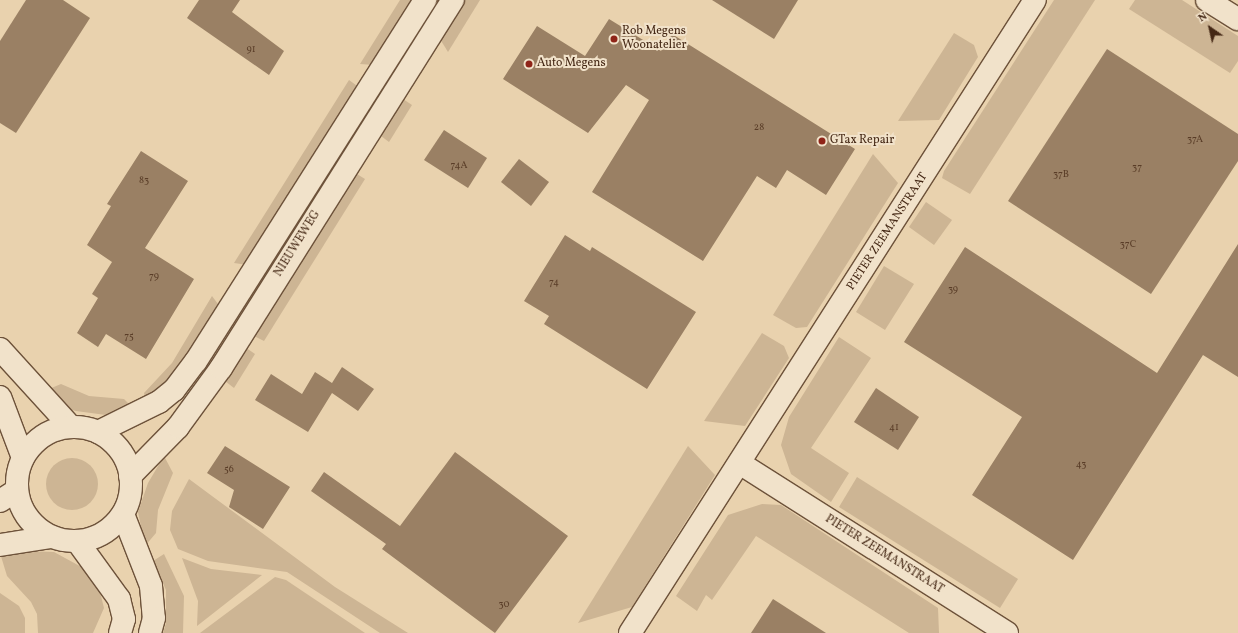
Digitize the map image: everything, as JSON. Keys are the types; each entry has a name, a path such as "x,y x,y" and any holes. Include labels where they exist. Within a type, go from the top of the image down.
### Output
{"street":[{"name":"NIEUWEWEG","path":"98,432 159,402 174,390 196,361 425,0"},
{"name":"NIEUWEWEG","path":"130,476 178,427 221,368 453,0"},
{"name":"PIETER ZEEMANSTRAAT","path":"630,633 742,464 1035,0"},
{"path":"1207,0 1238,19"},
{"path":"0,349 71,427"},
{"path":"0,397 23,458"},
{"path":"0,545 51,537 77,541 111,528 122,514 128,502 130,476 120,450 98,432 71,427 42,436 23,458 8,495 28,518 51,537"},
{"name":"PIETER ZEEMANSTRAAT","path":"742,464 1007,633"},
{"path":"122,514 152,586 154,618 150,633"},
{"path":"77,541 119,599 124,619 120,633"}],"shaded area":[{"path":"400,0 415,0 374,65 360,64"},
{"path":"461,0 480,0 448,52 440,39"},
{"path":"1054,0 1095,0 970,194 942,178 944,171"},
{"path":"1135,0 1182,0 1238,36 1238,61 1230,73 1129,9"},
{"path":"954,33 974,45 978,57 939,120 898,121"},
{"path":"349,80 360,88 248,265 234,263"},
{"path":"400,97 412,105 389,142 377,133"},
{"path":"873,154 898,183 807,327 796,328 773,315"},
{"path":"352,171 365,179 264,341 250,334"},
{"path":"926,202 952,220 934,245 909,227"},
{"path":"884,266 914,284 885,330 856,312"},
{"path":"212,296 221,308 197,345 165,385 145,397 144,393 172,363"},
{"path":"762,333 784,346 789,358 745,426 704,421"},
{"path":"839,337 871,358 811,448 849,473 831,502 791,474 781,445 789,417"},
{"path":"242,345 255,354 234,388 221,378"},
{"path":"61,384 89,396 124,399 131,406 106,415 68,409 49,389"},
{"path":"688,446 715,475 632,607 578,623"},
{"path":"164,456 173,473 158,510 156,533 145,546 138,512 148,483"},
{"path":"67,458 77,458 91,465 98,479 98,489 91,503 77,510 67,510 57,506 50,499 46,489 46,479 50,469 57,462"},
{"path":"857,477 1018,579 1000,608 839,507"},
{"path":"189,479 335,587 408,633 380,633 287,572 208,561 178,549 170,530 172,511"},
{"path":"762,504 781,505 938,608 939,633 909,633 756,536 712,600 706,595 697,611 676,596 728,515"},
{"path":"25,551 54,552 87,570 100,592 104,608 93,633 38,633 37,614 31,602 7,576 0,553"},
{"path":"164,554 184,596 183,633 163,633 166,623 166,590 153,561"},
{"path":"182,558 211,569 262,575 197,626 198,601"},
{"path":"275,577 286,580 365,633 200,633"},
{"path":"0,593 19,606 25,618 25,633 0,633"}],"building":[{"path":"26,0 63,0 90,18 16,133 0,123 0,41"},
{"path":"199,0 240,0 232,12 284,51 269,75 187,18"},
{"path":"712,0 798,0 774,39"},
{"path":"609,19 661,51 672,34 855,149 826,195 787,170 776,188 757,176 703,261 592,192 649,100 626,85 588,133 503,79 537,26 585,56"},
{"path":"1107,49 1238,134 1238,161 1151,294 1008,201"},
{"path":"444,130 487,158 468,188 424,160"},
{"path":"141,151 188,181 145,248 194,279 146,359 106,334 98,347 77,333 98,298 92,294 112,262 87,245 111,206 107,204"},
{"path":"519,159 549,182 531,206 501,182"},
{"path":"565,235 590,251 592,247 696,312 647,389 544,324 549,316 524,301"},
{"path":"1238,244 1238,377 1203,355 1073,560 972,495 1022,417 904,342 965,247 1157,373"},
{"path":"342,367 374,389 358,411 332,393 308,432 255,400 271,374 302,394 315,372 332,383"},
{"path":"876,388 919,417 898,450 854,422"},
{"path":"225,446 290,487 263,529 229,507 234,490 207,473"},
{"path":"455,452 568,536 495,633 382,549 386,544 311,491 324,472 400,526"},
{"path":"773,599 826,633 751,633"}],"place":[{"name":"Rob Megens Woonatelier","path":"614,39"},
{"name":"Auto Megens","path":"529,64"},
{"name":"GTax Repair","path":"822,141"}]}
